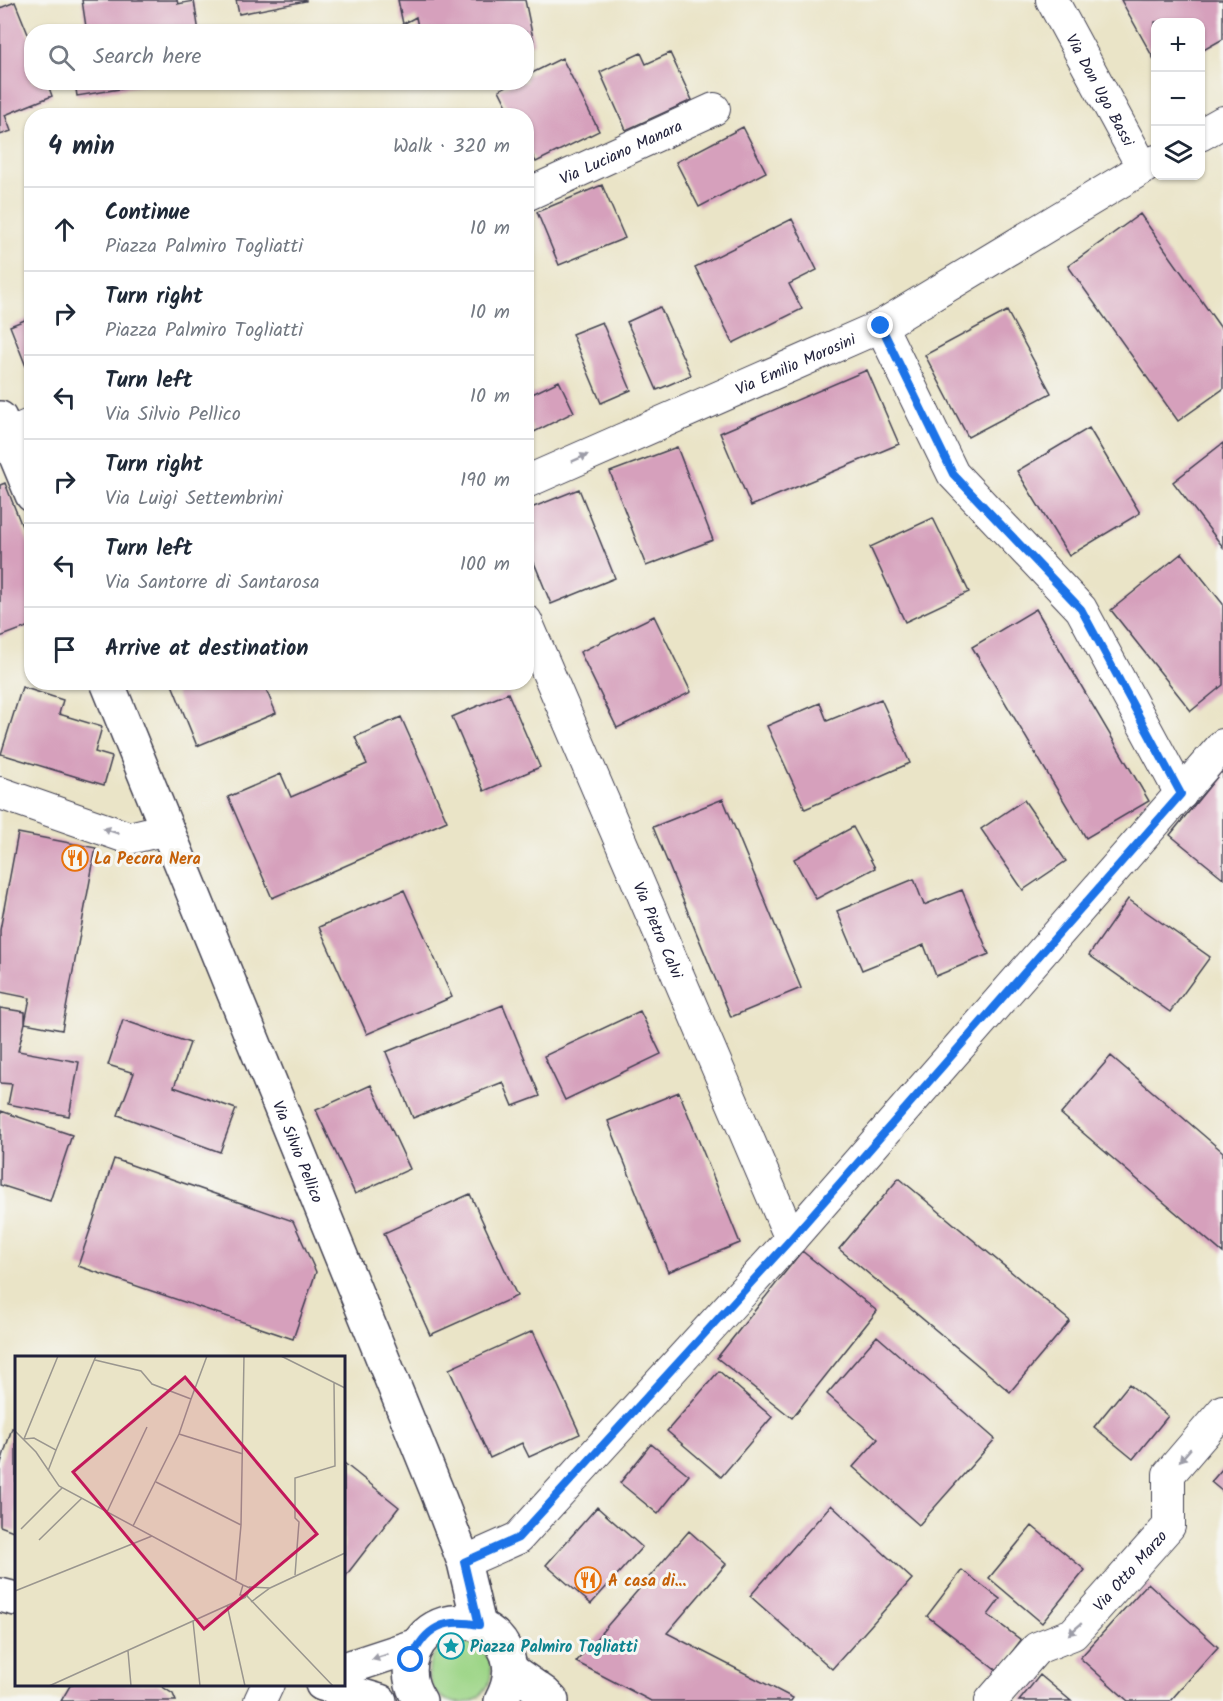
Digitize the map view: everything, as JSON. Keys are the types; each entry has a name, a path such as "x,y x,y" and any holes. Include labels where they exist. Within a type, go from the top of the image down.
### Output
{"street":[{"name":"Via Don Ugo Bassi","path":"1052,0 1149,164"},
{"name":"Via Luciano Manara","path":"534,191 714,109"},
{"path":"1205,132 1223,122"},
{"name":"Via Emilio Morosini","path":"534,478 881,326 1149,164"},
{"path":"881,326 953,474 1081,609 1181,794"},
{"path":"13,426 24,466"},
{"name":"Via Pietro Calvi","path":"534,640 791,1239"},
{"name":"Via Silvio Pellico","path":"110,690 464,1562 479,1625"},
{"path":"464,1562 518,1538 791,1239 1223,745"},
{"path":"0,793 129,838 167,829"},
{"name":"Via Otto Marzo","path":"991,1701 1037,1648 1073,1634 1168,1526 1169,1474 1223,1411"},
{"path":"0,1595 15,1599"},
{"path":"420,1701 414,1692 410,1676 411,1660 417,1645 429,1632 444,1624 462,1622 479,1625 491,1632 501,1643 508,1656 511,1670 509,1686 501,1701"},
{"path":"345,1669 417,1645"},
{"path":"511,1670 552,1701"},
{"path":"260,1701 267,1686"},
{"path":"329,1686 380,1701"}],"green space":[{"name":"Piazza Palmiro Togliatti","path":"460,1641 482,1650 490,1666 490,1678 482,1694 466,1702 454,1702 438,1694 429,1672 438,1650"}],"building":[{"path":"82,0 177,0 178,4 194,1 198,24 86,24"},
{"path":"236,0 306,0 306,1 239,14"},
{"path":"398,0 525,0 530,24 417,24 416,17 403,24"},
{"path":"1121,0 1223,0 1223,39 1205,49 1205,18 1151,18 1151,54"},
{"path":"15,2 24,24 24,90 50,90 52,96 5,115 11,131 0,135 0,8"},
{"path":"641,53 646,64 670,53 692,100 626,130 600,72"},
{"path":"562,58 599,131 536,162 534,158 534,108 508,108 499,90 534,90 534,72"},
{"path":"76,90 114,90 77,96"},
{"path":"743,127 766,172 699,207 676,162"},
{"path":"602,185 625,238 559,265 537,212"},
{"path":"1140,214 1223,331 1223,389 1178,421 1068,266"},
{"path":"792,219 817,270 789,284 802,309 733,343 695,267"},
{"path":"660,307 691,375 657,390 627,322"},
{"path":"1007,311 1051,393 968,437 925,355"},
{"path":"24,320 24,361 10,326"},
{"path":"602,322 631,390 601,403 572,334"},
{"path":"867,370 899,444 751,506 720,433"},
{"path":"559,381 574,412 534,432 534,393"},
{"path":"1089,428 1140,513 1069,556 1017,471"},
{"path":"1223,443 1223,547 1173,482"},
{"path":"677,447 713,540 646,566 610,472"},
{"path":"5,483 24,532 24,628 0,637 0,485"},
{"path":"579,489 615,578 551,604 534,563 534,507"},
{"path":"933,518 969,592 905,622 870,547"},
{"path":"1182,553 1223,604 1223,685 1191,711 1111,610"},
{"path":"1036,609 1149,801 1086,838 972,647"},
{"path":"654,616 691,692 617,728 580,652"},
{"path":"22,687 24,690 31,690 63,700 59,714 102,727 95,752 112,757 104,785 1,754"},
{"path":"174,690 266,690 276,713 197,746"},
{"path":"508,693 540,767 484,791 452,717"},
{"path":"881,699 910,763 805,809 767,726 820,703 827,721"},
{"path":"401,717 447,821 272,898 228,797 281,774 291,797 367,764 355,737"},
{"path":"1221,772 1223,774 1223,878 1170,835"},
{"path":"723,799 801,988 731,1017 653,827"},
{"path":"1024,800 1066,861 1023,890 981,829"},
{"path":"853,827 875,868 816,899 794,859"},
{"path":"18,833 96,848 62,1030 25,1023 30,998 0,992 0,930"},
{"path":"914,879 924,905 962,890 989,954 936,976 924,945 862,970 837,911"},
{"path":"404,890 452,997 367,1034 319,927"},
{"path":"1128,899 1210,957 1170,1012 1089,955"},
{"path":"503,1005 540,1096 513,1106 503,1082 413,1118 386,1052"},
{"path":"0,1008 25,1012 25,1023 18,1051 79,1062 69,1116 8,1104 12,1084 0,1083"},
{"path":"640,1011 661,1054 565,1100 544,1056"},
{"path":"123,1020 190,1043 174,1087 236,1109 220,1152 118,1115 134,1073 108,1065"},
{"path":"1111,1056 1223,1152 1223,1253 1061,1114"},
{"path":"371,1085 410,1169 355,1194 316,1110"},
{"path":"679,1092 740,1243 668,1272 608,1121"},
{"path":"1,1111 72,1135 50,1201 0,1185"},
{"path":"114,1159 293,1221 316,1272 293,1339 78,1266"},
{"path":"899,1178 1070,1321 1010,1392 839,1249"},
{"path":"470,1194 517,1296 430,1335 384,1233"},
{"path":"802,1251 877,1311 792,1418 717,1358"},
{"path":"533,1331 580,1434 529,1457 522,1443 490,1458 449,1369"},
{"path":"877,1336 995,1439 919,1525 853,1467 878,1439 827,1394"},
{"path":"719,1371 772,1417 721,1477 667,1431"},
{"path":"1129,1384 1168,1416 1133,1459 1094,1427"},
{"path":"12,1428 15,1429 15,1532 0,1526 0,1466"},
{"path":"651,1444 689,1475 658,1514 620,1483"},
{"path":"345,1464 399,1507 345,1577"},
{"path":"1223,1468 1223,1492 1211,1482"},
{"path":"831,1505 912,1579 832,1669 750,1596"},
{"path":"597,1507 642,1547 591,1604 546,1565"},
{"path":"1032,1526 1085,1570 1042,1623 989,1578"},
{"path":"689,1531 726,1564 667,1633 793,1698 791,1701 651,1701 576,1662"},
{"path":"962,1570 1000,1599 988,1615 1021,1640 998,1671 927,1616"},
{"path":"1148,1583 1218,1647 1170,1701 1128,1701 1080,1658"},
{"path":"1040,1675 1071,1701 1019,1701"},
{"path":"70,1686 161,1686 173,1694 176,1701 61,1701"}],"place":[{"name":"La Pecora Nera","path":"75,858"},
{"name":"A casa di...","path":"588,1580"},
{"name":"Piazza Palmiro Togliatti","path":"451,1646"}],"route":[{"path":"411,1660 417,1645 429,1632 444,1624 462,1622 479,1625 464,1562 518,1538 791,1239 1181,794 1081,609 953,474 881,326"}]}
